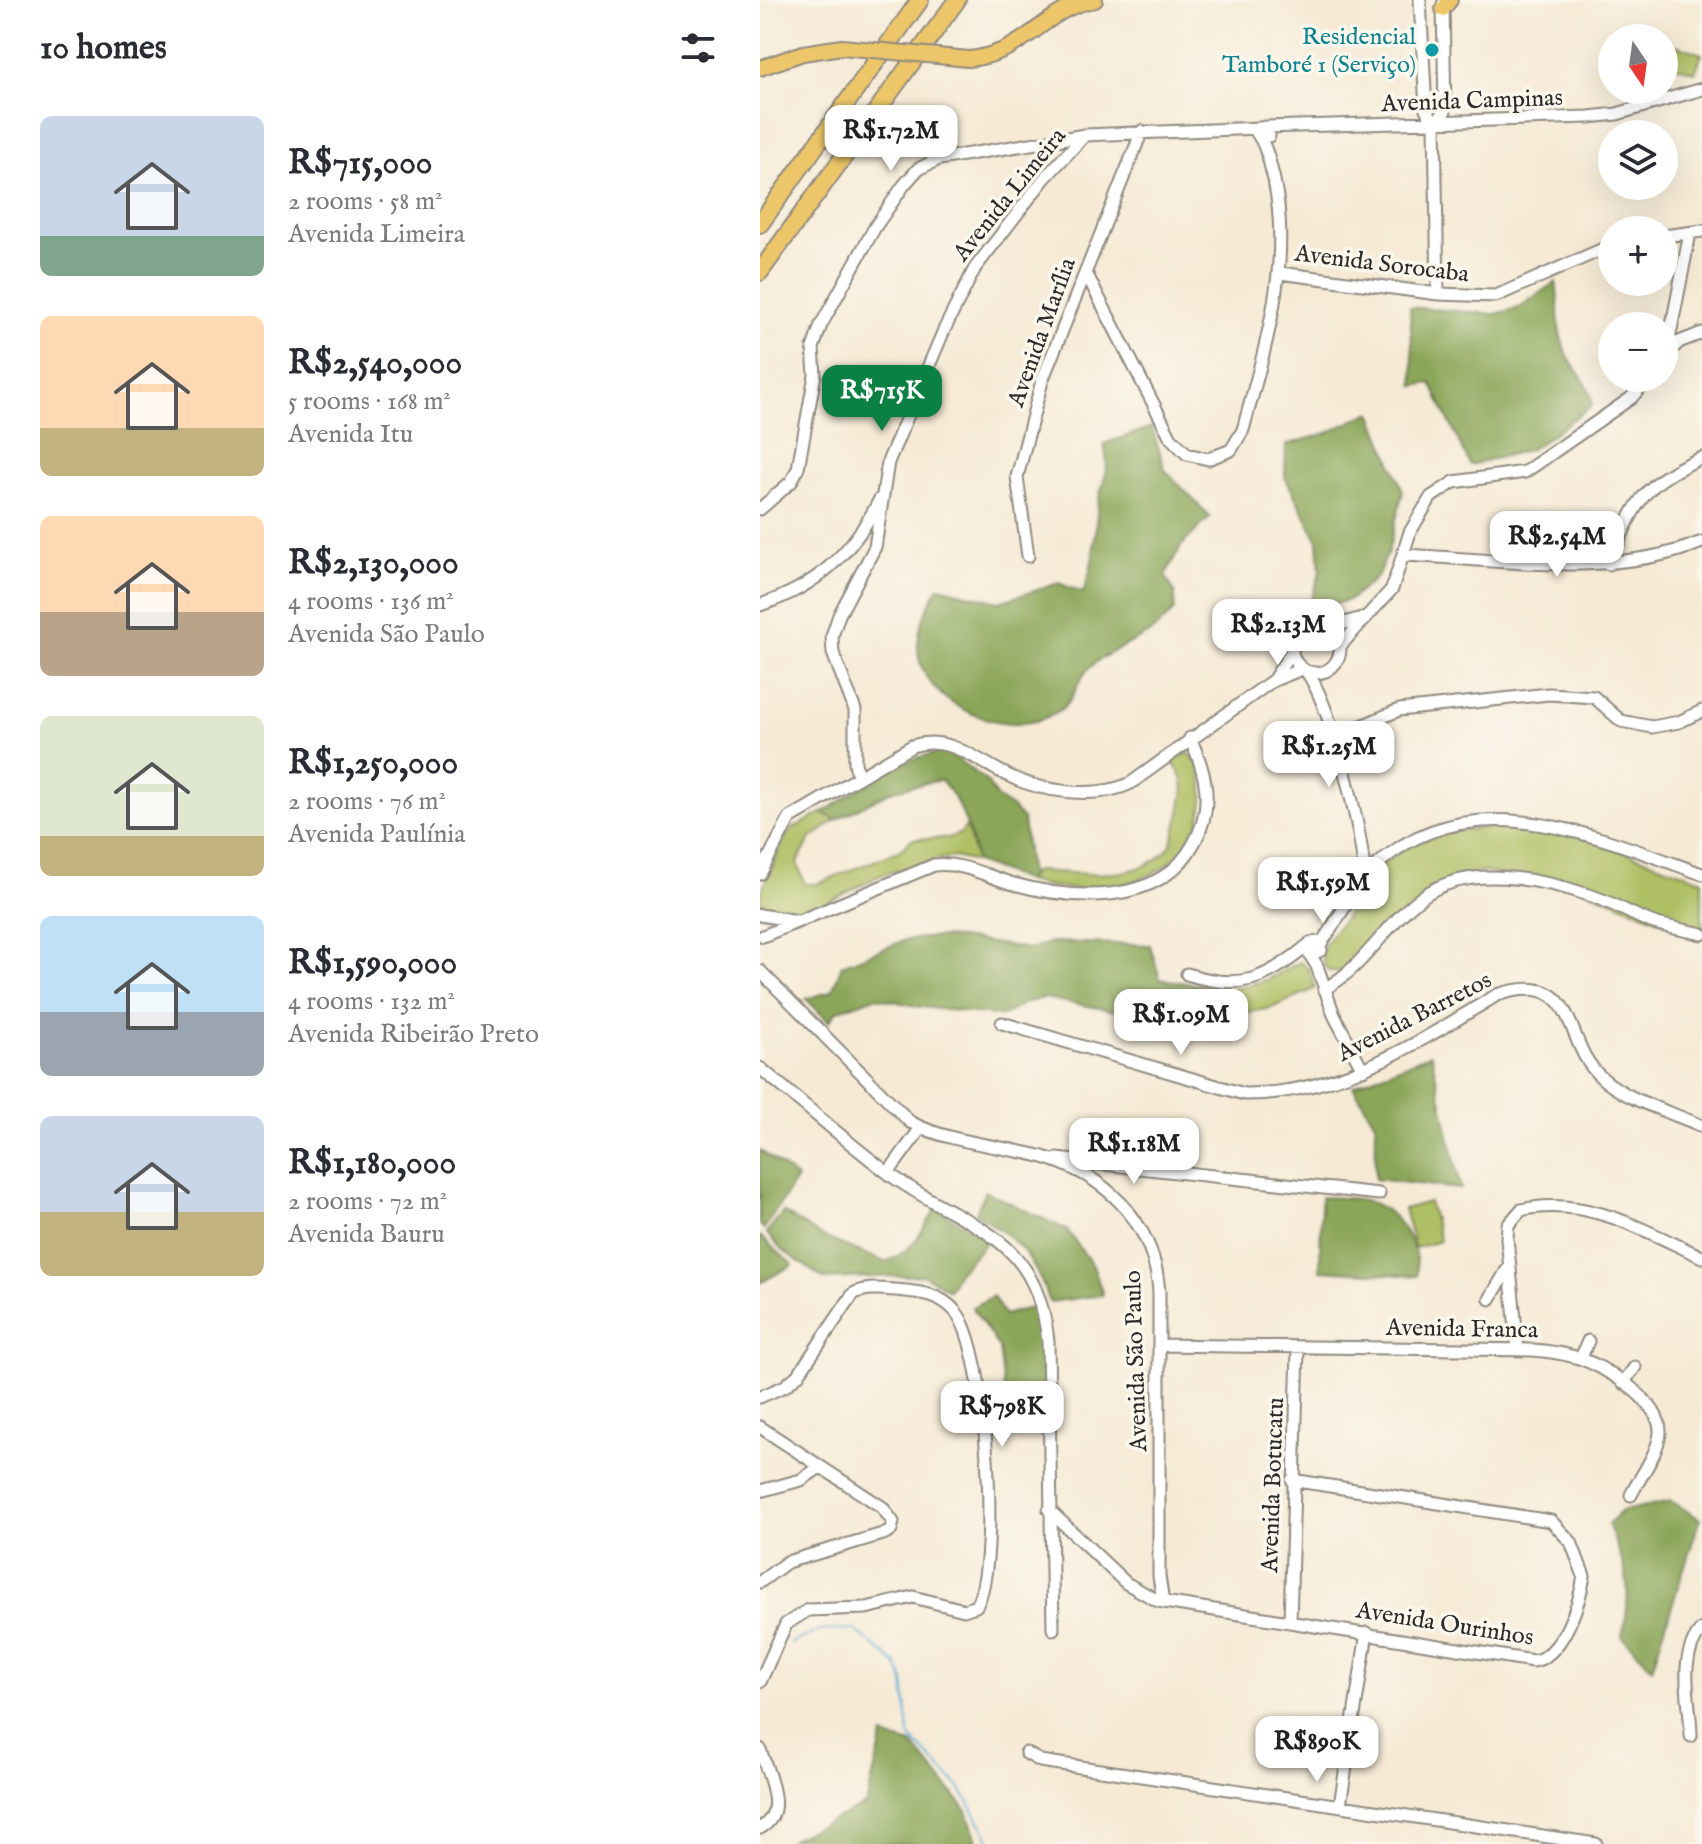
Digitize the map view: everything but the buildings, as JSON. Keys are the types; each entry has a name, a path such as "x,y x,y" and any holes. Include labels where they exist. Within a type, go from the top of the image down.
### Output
{"highway":[{"path":"760,224 920,0"},
{"path":"760,272 957,0"}],"main road":[{"path":"760,68 803,53 842,47 969,59 1001,54 1066,8 1095,0"}],"street":[{"path":"1420,0 1426,109 1435,123 1438,294"},
{"path":"1435,123 1445,111 1441,31 1445,3"},
{"path":"1422,32 1441,31"},
{"path":"1424,65 1442,65"},
{"name":"Avenida Campinas","path":"1264,135 1288,128 1604,116 1702,89"},
{"path":"760,509 791,482 798,468 815,375 813,348 821,325 875,227 911,177 918,169 939,159 1085,135 1240,129 1264,135 1281,224 1280,273 1243,430 1231,450 1208,459 1187,454 1171,438 1086,273"},
{"name":"Avenida Marília","path":"1028,556 1017,477 1042,381 1142,131"},
{"name":"Avenida Limeira","path":"858,776 855,763 855,710 833,653 832,636 839,615 868,562 880,532 880,498 888,462 960,295 993,244 1085,135"},
{"path":"1674,312 1696,232"},
{"name":"Avenida Sorocaba","path":"1280,273 1475,297 1513,291 1598,252"},
{"path":"1678,331 1689,337"},
{"path":"1678,346 1689,337 1702,333"},
{"path":"1320,696 1324,672 1337,662 1340,646 1362,618 1392,589 1421,511 1444,486 1466,479 1525,472 1546,461 1636,392"},
{"path":"1609,564 1644,492 1667,474 1702,458"},
{"path":"760,605 796,592 837,563 848,551 880,498"},
{"path":"1403,555 1609,564 1659,559 1702,542"},
{"path":"848,551 868,562"},
{"path":"1272,681 1300,631 1314,625 1328,628 1362,618"},
{"path":"1328,628 1340,646"},
{"path":"1292,650 1320,696 1363,846 1387,857"},
{"path":"760,874 790,818 912,746 937,741 950,744 1011,777 1056,788 1109,791 1131,783 1272,681 1304,670 1324,672"},
{"path":"1333,738 1399,710 1549,694 1594,697 1621,721 1652,727 1679,722 1702,711"},
{"path":"802,921 760,917 761,940 914,870 949,863 1014,884 1074,894 1125,892 1146,886 1177,867 1201,831 1207,786 1190,738"},
{"path":"1363,1070 1324,989 1315,954 1364,878 1408,841 1449,827 1530,822 1577,829 1702,874"},
{"path":"1361,836 1364,878"},
{"path":"1324,989 1349,973 1400,915 1422,897 1439,885 1477,876 1593,896 1652,922 1702,934"},
{"path":"1187,974 1213,983 1247,982 1294,957 1315,954 1349,973"},
{"name":"Avenida São Paulo","path":"760,957 764,975 894,1107 921,1128 1039,1156 1104,1186 1132,1214 1151,1247 1158,1281 1159,1576 1163,1602"},
{"name":"Avenida Barretos","path":"1002,1023 1244,1094 1266,1094 1317,1085 1363,1070 1497,995 1515,990 1537,990 1553,996 1566,1010 1599,1076 1610,1085 1702,1126"},
{"path":"760,1068 888,1173 1005,1243 1031,1281 1046,1322 1048,1341 1053,1629"},
{"path":"888,1173 921,1128"},
{"path":"1039,1156 1379,1194"},
{"path":"1104,1186 1118,1180 1112,1166"},
{"path":"1518,1350 1507,1238 1513,1216 1521,1210 1552,1205 1618,1218 1702,1257"},
{"path":"1490,1299 1509,1265"},
{"path":"760,1397 785,1386 798,1375 853,1294 879,1289 935,1296 957,1314 972,1344 984,1403 987,1505 985,1563 976,1606 964,1610 913,1597 866,1608 822,1609 799,1614 780,1633 760,1682"},
{"path":"1581,1358 1588,1341"},
{"name":"Avenida Franca","path":"1159,1345 1518,1350 1581,1358 1623,1383 1649,1405 1660,1431 1631,1495"},
{"name":"Avenida Botucatu","path":"1290,1622 1298,1349"},
{"path":"1623,1383 1635,1367"},
{"path":"760,1427 882,1507 892,1519 893,1526 883,1534 787,1562 760,1582"},
{"path":"760,1491 801,1480 820,1467"},
{"name":"Avenida Ourinhos","path":"1049,1510 1126,1583 1163,1602 1542,1660 1560,1641 1583,1588 1584,1576 1580,1558 1561,1530 1543,1518 1292,1480"},
{"path":"1143,1594 1159,1576"},
{"path":"1691,1736 1686,1667 1693,1642 1702,1629"},
{"path":"1340,1805 1367,1633"},
{"path":"760,1749 776,1810 771,1822 760,1828"},
{"path":"1026,1753 1040,1761 1596,1844"}],"green space":[{"path":"1678,46 1702,54 1695,72 1678,67"},
{"path":"1556,282 1562,340 1568,357 1590,391 1592,406 1531,449 1470,465 1431,383 1414,386 1410,307 1495,314 1518,308"},
{"path":"1371,412 1403,491 1388,553 1377,577 1351,599 1307,613 1320,572 1318,541 1285,477 1286,445 1327,433"},
{"path":"1152,427 1165,470 1210,517 1181,546 1165,576 1175,593 1174,610 1152,631 1091,666 1067,704 1047,717 1030,722 992,720 955,705 939,693 920,662 918,643 922,623 939,587 999,602 1059,583 1083,593 1091,569 1099,499 1106,473 1104,444"},
{"path":"948,752 987,782 997,798 1013,808 1023,820 1030,876 1027,881 976,862 964,818 941,780 893,790 836,820 822,813 897,766 930,754"},
{"path":"1189,753 1199,768 1203,787 1197,828 1183,851 1163,868 1138,880 1111,887 1054,887 1027,881 1035,871 1118,873 1149,864 1162,855 1174,837 1184,793 1183,780 1171,760"},
{"path":"822,813 836,820 811,838 797,863 805,884 817,884 899,851 912,839 948,838 961,833 967,825 976,862 953,857 940,859 881,875 797,918 765,915 760,909 761,892 786,836 793,828"},
{"path":"1543,828 1588,838 1702,880 1702,930 1667,923 1572,884 1482,872 1448,880 1341,971 1329,971 1324,965 1322,958 1328,940 1371,877 1393,856 1432,837 1454,832"},
{"path":"934,937 1030,949 1051,942 1150,945 1160,979 1228,989 1224,1031 1044,998 1025,1003 1002,1016 921,1007 875,997 837,1011 829,1022 806,999 832,991 842,965 905,940"},
{"path":"1300,962 1309,969 1315,988 1271,1008 1227,1016 1230,990 1266,980"},
{"path":"1431,1054 1461,1189 1375,1179 1376,1125 1353,1086"},
{"path":"760,1150 797,1178 764,1229 760,1225"},
{"path":"985,1191 1067,1230 1093,1266 1103,1295 1050,1302 1030,1259 1014,1241 976,1213"},
{"path":"1321,1197 1367,1201 1392,1215 1411,1243 1417,1276 1320,1270"},
{"path":"1429,1202 1440,1241 1415,1248 1404,1209"},
{"path":"936,1209 989,1239 957,1274 949,1290 924,1275 824,1279 782,1250 766,1233 783,1212 823,1237 885,1262 909,1247"},
{"path":"760,1236 793,1265 760,1283"},
{"path":"993,1296 1004,1315 1034,1307 1043,1343 1043,1407 1006,1405 999,1348 972,1307"},
{"path":"1671,1501 1700,1519 1652,1668 1622,1636 1628,1591 1608,1524 1622,1511"},
{"path":"883,1736 912,1744 967,1811 978,1844 788,1844 791,1839 866,1805"}],"waterway":[{"path":"791,1643 819,1631 854,1629 897,1665 904,1681 909,1736 961,1789 992,1844"}],"place":[{"name":"Residencial Tamboré 1 (Serviço)","path":"1432,50"}]}
